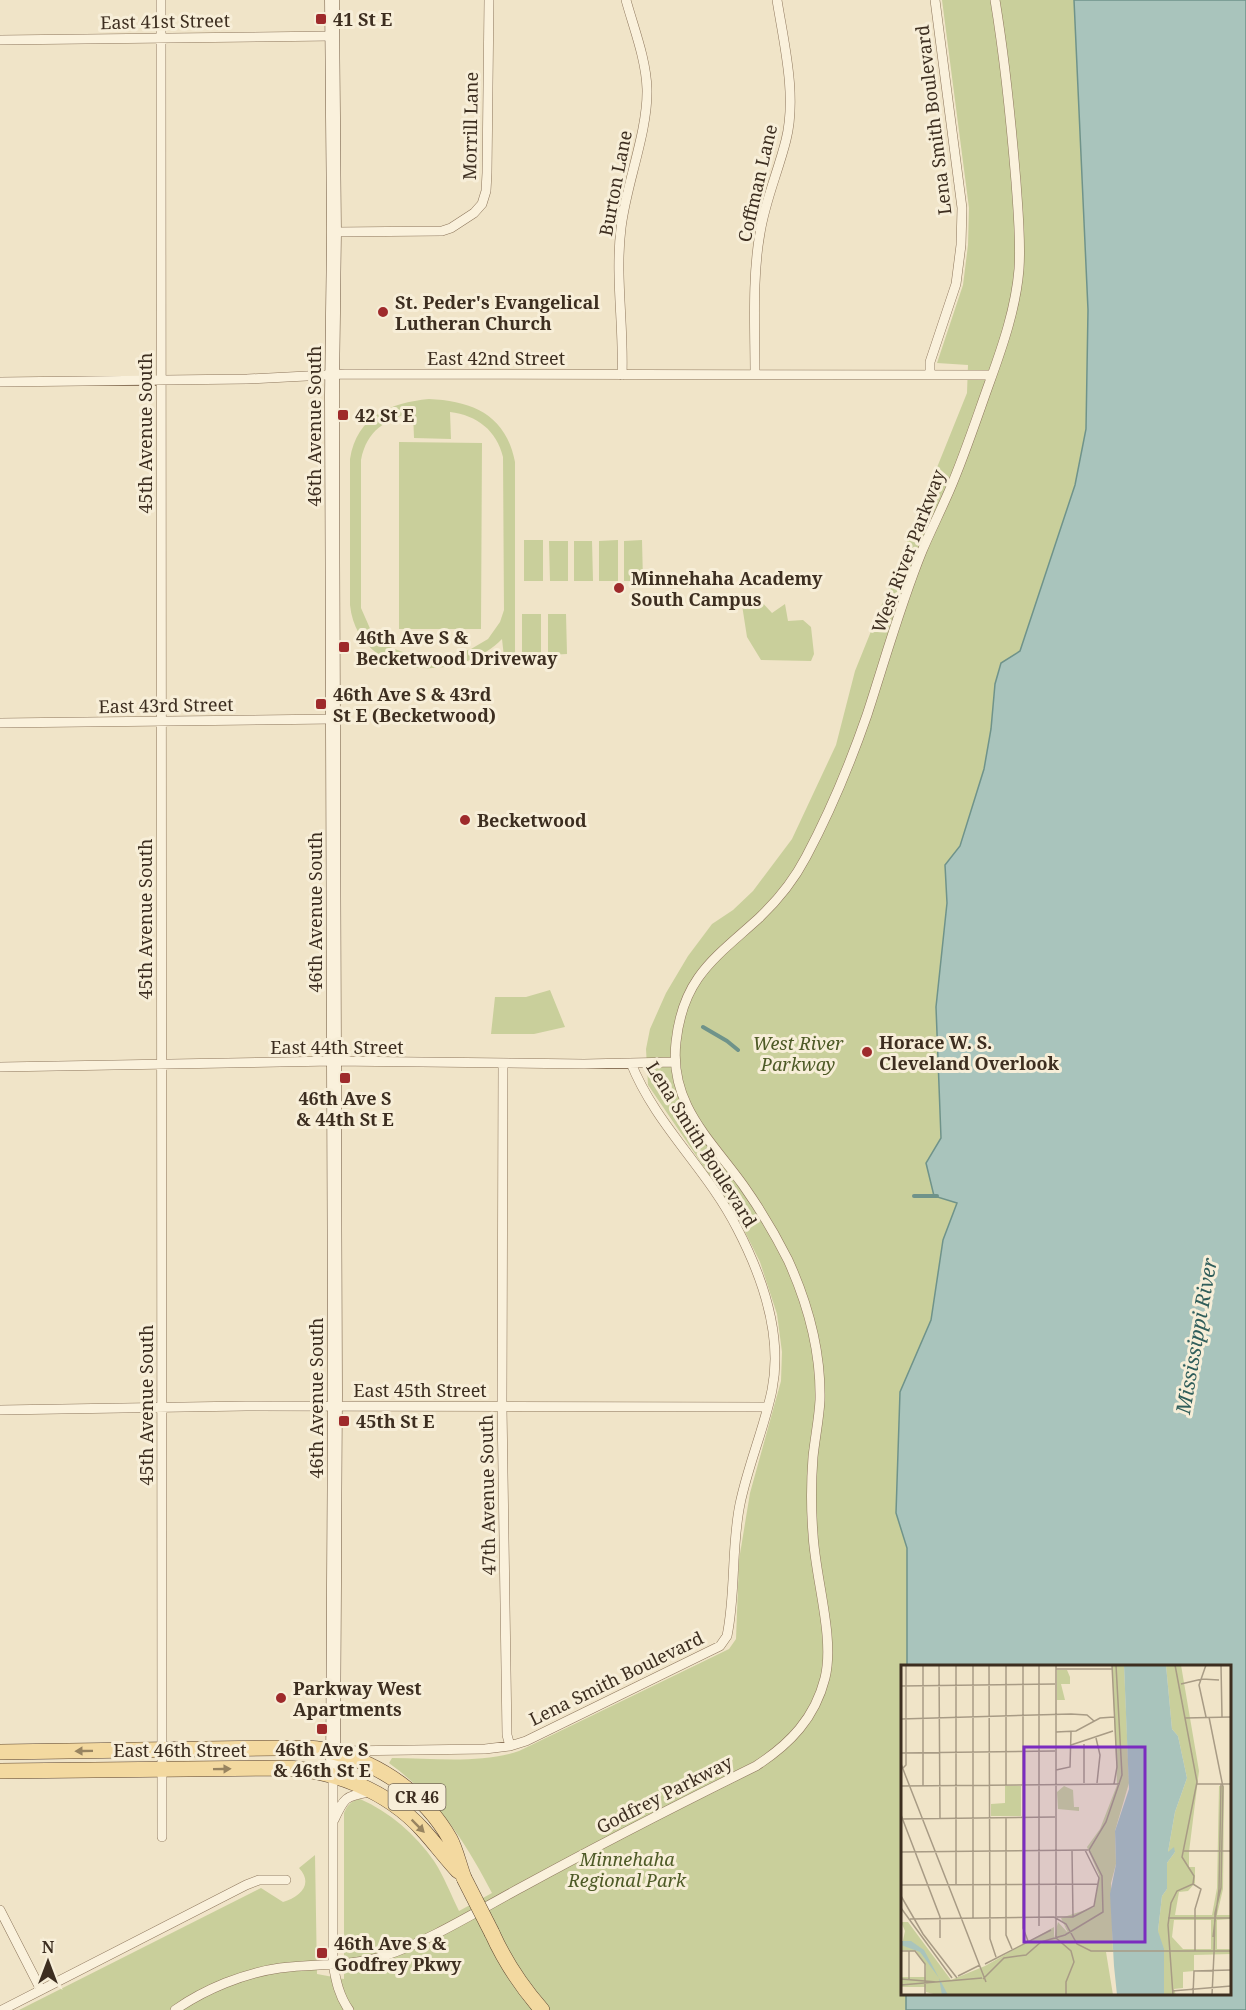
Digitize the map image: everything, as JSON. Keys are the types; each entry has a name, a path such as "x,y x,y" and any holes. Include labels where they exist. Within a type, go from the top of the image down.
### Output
{"main road":[{"name":"East 46th Street","path":"0,1752 288,1748 333,1752 378,1769 399,1782 437,1819 451,1841 464,1878 504,1960 542,2010"},
{"name":"East 46th Street","path":"0,1771 284,1768 333,1775 372,1791 401,1810 421,1828 464,1878"}],"street":[{"name":"45th Avenue South","path":"161,0 162,1837"},
{"name":"46th Avenue South","path":"332,0 334,232 332,374 333,1964 342,2000 349,2010"},
{"name":"Morrill Lane","path":"334,232 441,231 462,222 482,204 486,191 487,173 489,0"},
{"name":"Burton Lane","path":"622,375 619,276 621,229 645,113 647,90 645,67 626,0"},
{"name":"Coffman Lane","path":"755,374 756,267 759,234 766,200 786,139 789,108 789,78 777,0"},
{"name":"Lena Smith Boulevard","path":"930,375 930,362 956,284 961,245 962,208 935,0"},
{"name":"West River Parkway","path":"796,1735 813,1712 827,1671 828,1641 814,1556 812,1529 813,1467 820,1395 818,1360 804,1300 788,1260 766,1219 688,1110 675,1062 679,1020 686,998 707,964 776,900 796,875 826,816 849,766 902,603 969,441 992,375 1012,310 1019,268 1019,230 1012,133 995,0"},
{"name":"East 41st Street","path":"0,40 332,36"},
{"name":"East 42nd Street","path":"0,382 282,378 332,374 992,375"},
{"name":"East 43rd Street","path":"0,723 333,719"},
{"name":"East 44th Street","path":"0,1067 333,1061 675,1062"},
{"name":"47th Avenue South","path":"503,1063 502,1407 507,1735 510,1746"},
{"name":"Lena Smith Boulevard","path":"510,1746 526,1741 720,1646 727,1636 730,1624 733,1548 740,1504 773,1381 775,1343 761,1284 736,1226 715,1191 657,1110 632,1063"},
{"name":"East 45th Street","path":"0,1410 334,1406 767,1407"},
{"name":"Godfrey Parkway","path":"175,2010 213,1988 258,1972 280,1968 351,1963 383,1956 431,1935 756,1766 776,1753 796,1735"},
{"name":"East 46th Street","path":"333,1752 363,1749 485,1749 510,1746"},
{"name":"46th Avenue South","path":"332,1825 342,1802 347,1797 372,1791"},
{"path":"2,2010 246,1885 259,1880 286,1880"},
{"path":"0,1910 41,1990"}],"green space":[{"name":"West River Parkway","path":"942,0 1074,0 1088,310 1086,429 1075,485 1020,652 1001,663 995,684 991,729 984,769 960,846 945,865 947,903 936,1007 941,1138 926,1163 957,1203 943,1240 931,1320 900,1393 896,1513 907,1548 907,1665 901,1665 901,1995 906,1995 906,2010 19,2010 261,1888 283,1902 295,1897 305,1884 299,1868 315,1855 317,1974 344,1979 344,1813 352,1802 360,1799 371,1804 392,1817 419,1842 434,1861 459,1911 492,1893 460,1838 422,1791 389,1763 392,1758 473,1759 519,1751 729,1649 736,1639 739,1560 750,1493 781,1381 782,1352 777,1314 760,1262 736,1214 648,1085 646,1049 650,1029 666,993 688,956 712,924 733,910 753,891 792,839 836,745 855,671 967,393 968,365 937,363 963,285 968,245 969,208"},
{"path":"445,400 473,407 495,422 511,446 515,462 515,657 504,657 502,639 483,654 461,663 437,668 412,667 390,661 371,648 357,630 350,605 350,459 354,444 368,422 389,408 415,401","holes":["413,412 414,438 451,439 450,412 460,414 477,421 491,432 503,457 504,610 500,622 488,639 471,649 451,656 430,657 408,654 387,646 372,633 361,608 361,460 364,450 379,428"]},
{"path":"399,442 482,443 481,629 399,629"},
{"path":"524,540 543,540 543,581 524,581"},
{"path":"618,540 618,581 599,581 599,541"},
{"path":"642,540 643,581 624,581 624,541"},
{"path":"549,541 568,541 568,581 550,581"},
{"path":"574,541 592,541 593,581 574,581"},
{"path":"760,600 772,613 785,604 788,621 803,620 811,627 814,654 811,661 761,660 747,637 742,605"},
{"path":"522,614 541,614 541,654 522,654"},
{"path":"548,614 566,614 567,654 548,655"},
{"path":"550,990 565,1027 534,1034 491,1034 495,997 526,997"}],"water":[{"name":"Mississippi River","path":"1074,0 1246,0 1246,2010 906,2010 906,1995 1231,1995 1231,1665 907,1665 907,1548 896,1513 900,1392 931,1320 943,1240 957,1203 934,1196 926,1163 941,1138 936,1007 947,903 945,865 960,846 984,769 991,729 995,684 1001,663 1020,651 1075,485 1086,429 1088,310"}],"waterway":[{"path":"703,1027 738,1050"},
{"path":"914,1196 937,1196"}],"place":[{"name":"41 St E","path":"321,19"},
{"name":"St. Peder's Evangelical Lutheran Church","path":"383,312"},
{"name":"42 St E","path":"343,415"},
{"name":"Minnehaha Academy South Campus","path":"619,588"},
{"name":"46th Ave S & Becketwood Driveway","path":"344,647"},
{"name":"46th Ave S & 43rd St E (Becketwood)","path":"321,704"},
{"name":"Becketwood","path":"465,820"},
{"name":"Horace W. S. Cleveland Overlook","path":"867,1052"},
{"name":"46th Ave S & 44th St E","path":"345,1078"},
{"name":"45th St E","path":"344,1421"},
{"name":"Parkway West Apartments","path":"281,1698"},
{"name":"46th Ave S & 46th St E","path":"322,1729"},
{"name":"46th Ave S & Godfrey Pkwy","path":"322,1953"}],"park label":[{"name":"Minnehaha Regional Park","path":"627,1869"}]}
